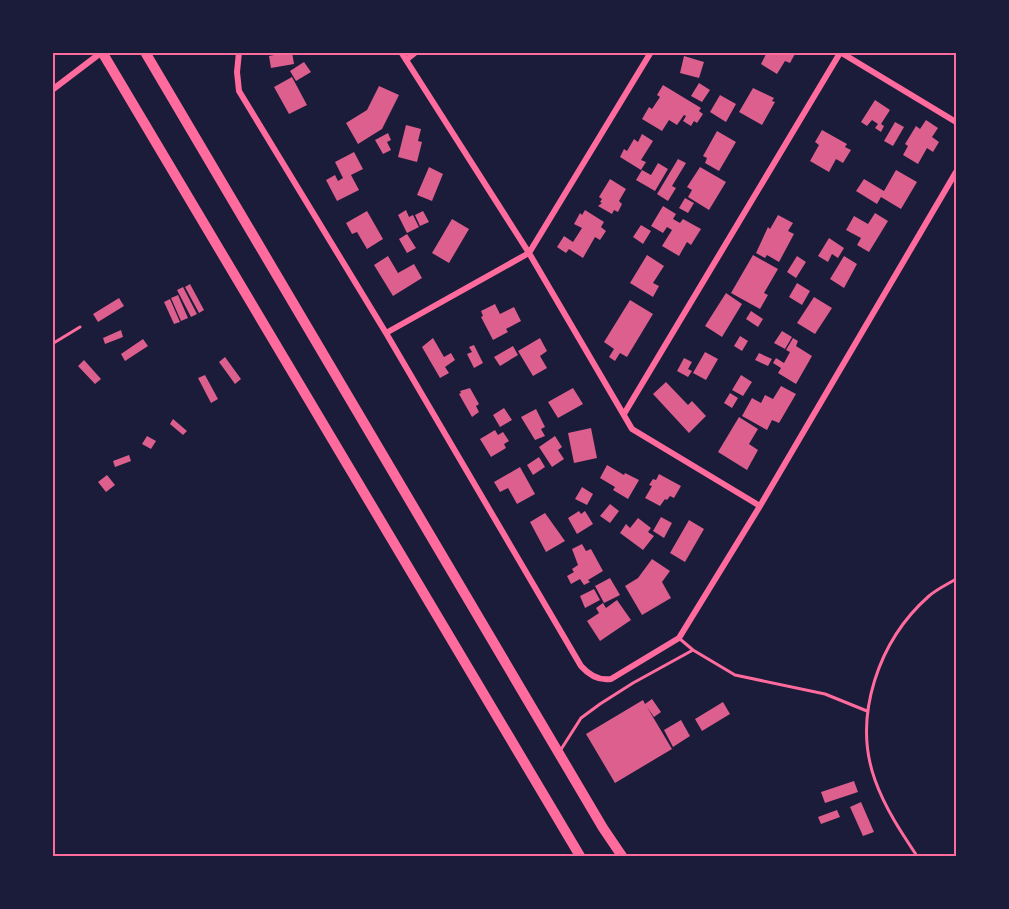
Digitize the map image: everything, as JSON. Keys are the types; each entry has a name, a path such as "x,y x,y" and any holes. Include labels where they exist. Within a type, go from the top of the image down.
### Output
{"highway":[{"path":"145,52 603,828 622,856"},
{"path":"102,53 580,856"}],"street":[{"path":"239,52 237,72 239,91 386,333 581,666 592,676 600,679 611,679 679,638 760,506 957,172"},
{"path":"401,52 530,253 629,426 760,506"},
{"path":"406,60 416,52"},
{"path":"386,333 530,253 651,52"},
{"path":"624,414 840,52 957,122"},
{"path":"52,90 102,53"}],"lane":[{"path":"52,344 80,327"},
{"path":"917,856 885,807 874,778 867,743 867,712 883,657 893,638 930,595 957,579"},
{"path":"679,638 693,650 735,675 825,694 867,712"},
{"path":"559,753 581,718 633,683 693,650"}],"building":[{"path":"274,52 292,52 294,64 271,68 269,56 274,55"},
{"path":"767,52 796,52 790,63 785,61 777,74 761,64"},
{"path":"684,56 704,62 699,78 680,73"},
{"path":"304,62 311,72 296,81 290,71"},
{"path":"292,77 307,105 289,114 274,87"},
{"path":"699,83 710,90 702,102 691,96"},
{"path":"663,85 701,108 699,111 703,114 697,123 694,121 691,126 683,121 686,116 684,115 677,125 669,120 662,131 642,119 649,107 652,109 660,97 657,95"},
{"path":"379,86 399,95 382,129 358,144 346,123 367,110"},
{"path":"753,88 774,98 772,101 775,102 762,125 739,112"},
{"path":"720,95 736,104 726,122 710,112"},
{"path":"875,100 890,110 881,124 884,126 881,132 875,128 878,124 872,120 867,126 861,122"},
{"path":"926,120 938,128 932,137 939,142 933,152 927,148 918,164 903,155 908,146 905,144 916,126 920,129"},
{"path":"895,122 904,127 893,146 884,141"},
{"path":"406,125 421,129 418,141 422,142 417,162 398,157"},
{"path":"822,130 847,144 845,147 851,150 843,163 836,159 829,172 810,161 819,145 815,142"},
{"path":"717,131 736,142 719,171 705,163 707,158 703,156"},
{"path":"388,133 391,140 387,142 391,150 383,154 375,140"},
{"path":"642,134 653,141 641,160 646,162 641,170 620,157 624,149 627,151 634,139 638,142"},
{"path":"354,152 363,169 351,175 359,190 337,201 326,180 335,175 338,181 343,178 335,162"},
{"path":"678,159 686,163 672,186 676,188 668,201 657,194"},
{"path":"658,163 668,169 655,191 636,180 642,170 651,175"},
{"path":"429,167 443,174 432,201 417,195"},
{"path":"700,167 726,182 709,210 688,197 692,190 687,187"},
{"path":"896,170 917,182 901,209 881,197 877,204 856,191 864,179 884,191"},
{"path":"610,179 626,189 619,201 622,204 618,212 614,210 612,214 598,206 602,203 599,197"},
{"path":"685,198 694,203 688,213 679,208"},
{"path":"663,206 676,214 673,219 680,223 683,219 701,229 691,245 687,242 679,256 662,246 672,230 667,227 663,233 651,226"},
{"path":"406,210 409,217 413,215 419,227 407,233 398,215"},
{"path":"585,210 604,222 601,227 606,231 600,240 595,237 583,258 569,249 566,253 557,247 564,236 573,242 582,228 574,224 580,213 582,215"},
{"path":"367,211 383,239 367,249 357,232 352,234 346,223"},
{"path":"423,211 429,222 420,226 415,215"},
{"path":"875,213 888,221 869,252 857,245 861,238 846,230 854,216 868,224"},
{"path":"778,215 793,223 788,231 794,234 779,262 767,255 765,258 756,253 768,227 770,229"},
{"path":"452,219 469,229 449,263 432,253"},
{"path":"641,225 651,231 643,244 633,237"},
{"path":"407,234 416,248 407,253 399,239"},
{"path":"829,238 844,248 838,258 832,254 828,262 818,256"},
{"path":"647,255 664,266 653,283 659,286 653,297 630,283"},
{"path":"753,255 778,269 764,293 768,295 760,309 731,293"},
{"path":"388,256 398,273 414,264 422,278 393,296 374,265"},
{"path":"797,256 806,262 796,278 787,272"},
{"path":"844,256 857,264 844,288 830,279"},
{"path":"797,283 810,291 802,305 789,297"},
{"path":"190,284 204,310 199,313 185,287"},
{"path":"183,287 197,314 191,317 177,290"},
{"path":"726,293 742,304 722,337 705,326"},
{"path":"178,295 188,318 181,321 171,298"},
{"path":"814,297 832,308 815,334 797,323"},
{"path":"119,298 124,306 98,322 93,314"},
{"path":"170,299 180,322 174,324 164,302"},
{"path":"630,300 653,314 627,357 620,353 615,361 609,357 614,349 604,342"},
{"path":"495,304 500,314 514,307 521,321 506,329 508,332 493,340 481,317 483,316 481,311"},
{"path":"751,311 763,319 758,327 746,319"},
{"path":"121,330 123,337 105,344 103,338"},
{"path":"782,331 792,337 785,349 774,343"},
{"path":"740,336 748,341 742,351 734,346"},
{"path":"433,338 444,357 451,353 455,360 445,367 449,373 440,378 422,347"},
{"path":"540,338 547,351 540,356 547,368 533,376 518,351"},
{"path":"793,338 798,341 796,346 812,356 796,384 778,373 781,368 773,363 776,358 784,363 790,352 786,350"},
{"path":"143,339 148,346 125,361 121,354"},
{"path":"474,345 483,363 474,368 467,354 472,352 469,347"},
{"path":"513,346 518,355 500,366 494,357"},
{"path":"705,352 718,359 706,380 693,373"},
{"path":"759,353 772,359 768,366 755,360"},
{"path":"225,357 241,379 235,384 219,362"},
{"path":"684,358 692,362 688,369 692,371 688,377 677,371"},
{"path":"84,360 101,379 95,384 78,366"},
{"path":"205,375 218,399 211,403 198,378"},
{"path":"741,375 752,382 743,396 732,390"},
{"path":"666,382 688,405 692,401 706,416 689,433 653,394"},
{"path":"781,386 796,394 779,423 772,420 767,430 742,416 752,398 761,403 765,395 773,399"},
{"path":"470,388 479,404 476,406 479,412 472,417 459,394 460,391"},
{"path":"573,388 583,404 558,418 548,402"},
{"path":"730,393 738,398 732,408 724,403"},
{"path":"504,408 512,420 500,427 493,415"},
{"path":"536,409 545,427 541,429 545,436 535,440 521,417"},
{"path":"739,417 758,429 749,444 758,450 747,470 718,452"},
{"path":"173,419 187,431 183,435 170,424"},
{"path":"591,428 597,458 574,463 568,433"},
{"path":"495,430 498,435 503,432 509,441 504,444 506,448 491,457 480,439"},
{"path":"147,436 156,441 151,449 142,444"},
{"path":"555,436 562,447 558,450 564,459 552,467 539,447"},
{"path":"129,455 131,461 115,467 113,461"},
{"path":"539,457 545,467 533,475 527,465"},
{"path":"607,465 624,475 625,473 639,480 628,499 613,490 615,487 600,478"},
{"path":"520,467 535,494 517,504 508,488 500,492 494,482"},
{"path":"659,474 681,486 674,498 670,496 660,506 645,498 652,486 649,485 653,479 656,480"},
{"path":"107,475 115,485 106,492 98,482"},
{"path":"582,487 593,494 587,505 575,499"},
{"path":"610,504 619,511 610,523 600,516"},
{"path":"579,511 581,514 585,511 593,524 577,534 568,518"},
{"path":"545,513 565,541 546,552 530,522"},
{"path":"661,517 672,523 664,538 653,531"},
{"path":"638,518 651,528 648,532 654,536 643,550 620,533 626,524 630,528"},
{"path":"689,520 704,529 685,562 670,553"},
{"path":"582,544 586,551 591,549 603,571 584,585 580,579 571,584 567,576 574,572 572,569 578,565 572,549"},
{"path":"652,559 670,571 662,582 671,598 642,615 625,586 638,578"},
{"path":"610,578 620,595 604,603 595,586"},
{"path":"594,589 600,600 585,608 580,596"},
{"path":"617,600 631,620 600,641 587,621 599,613 596,608 603,603 606,608"},
{"path":"652,699 661,712 654,717 647,707 672,749 615,783 586,734 643,700 645,704"},
{"path":"723,702 730,714 702,731 695,719"},
{"path":"681,720 690,736 673,747 664,730"},
{"path":"854,781 858,792 825,803 821,792"},
{"path":"861,802 874,832 863,836 850,807"},
{"path":"837,810 840,817 821,824 818,817"}]}
